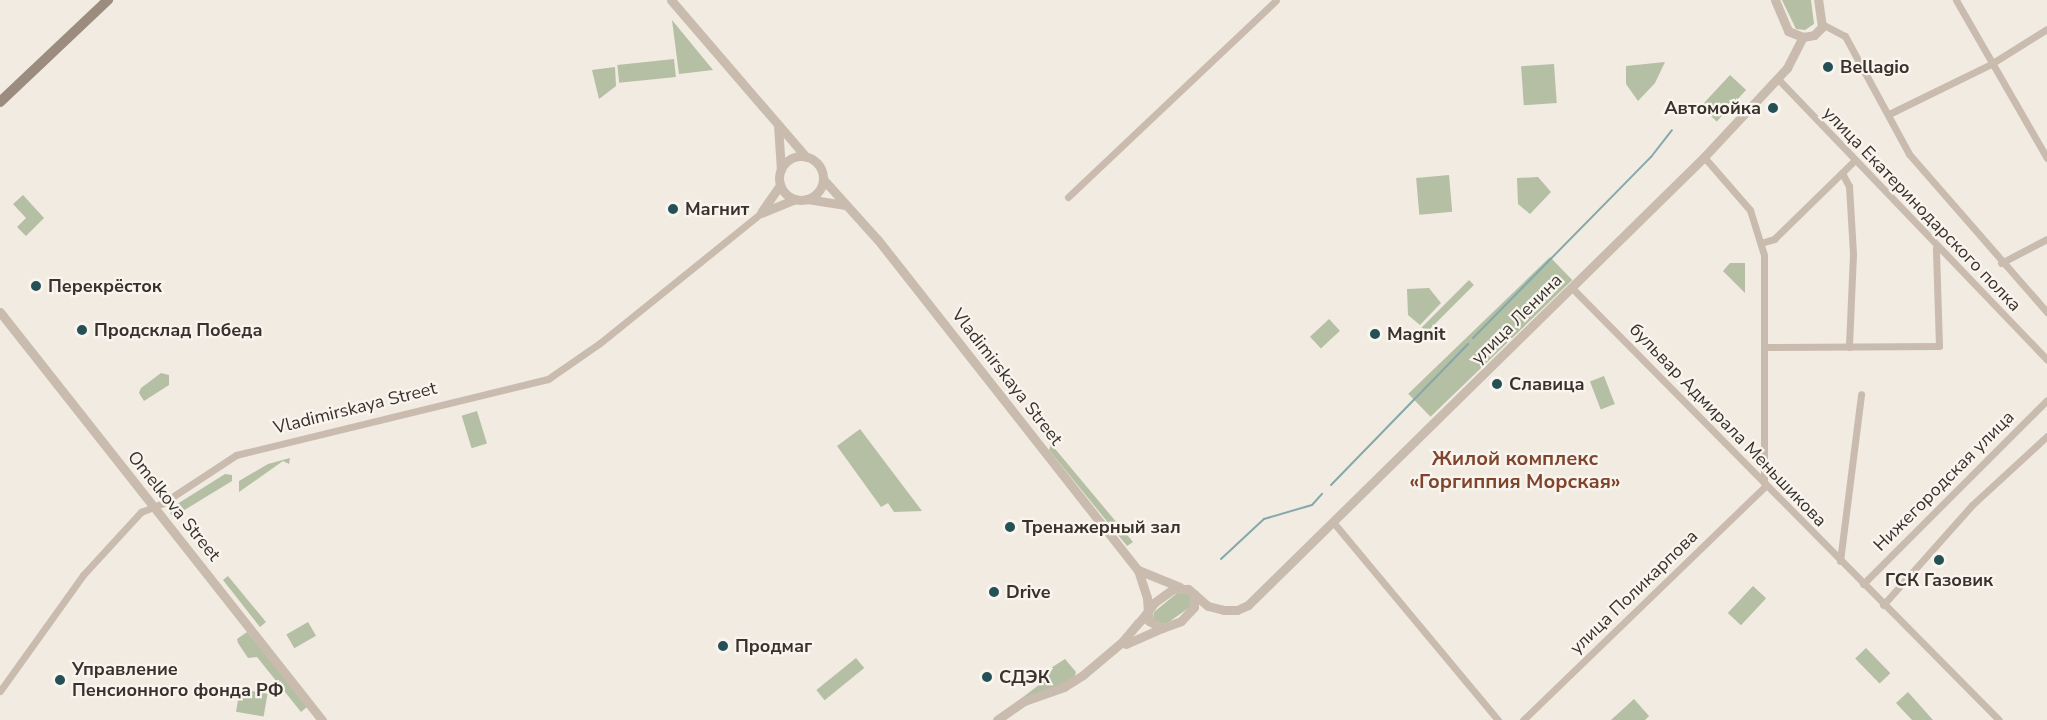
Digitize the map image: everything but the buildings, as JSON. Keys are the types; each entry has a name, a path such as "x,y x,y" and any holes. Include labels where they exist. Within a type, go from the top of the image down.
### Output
{"main road":[{"path":"0,102 108,0"}],"street":[{"path":"671,0 806,157 819,165 823,179 820,189 807,199"},
{"path":"1068,197 1276,0"},
{"path":"1775,0 1788,31 1803,37 1814,35 1822,24 1818,0"},
{"path":"1956,0 2047,158"},
{"path":"1822,24 1845,36 1909,154 2001,263 2047,312"},
{"path":"1889,114 1991,64 2047,29"},
{"name":"улица Ленина","path":"1208,606 1237,610 1248,605 1704,157 1792,61 1803,37"},
{"name":"улица Екатеринодарского полка","path":"1777,78 1936,248 2047,360"},
{"path":"778,125 780,185 795,199 848,206"},
{"path":"781,170 796,157 806,157"},
{"path":"1704,157 1750,210 1761,243 1765,484"},
{"path":"1761,243 1774,239 1854,162"},
{"path":"1842,173 1849,186 1853,254 1849,347"},
{"name":"Vladimirskaya Street","path":"823,179 848,206 1138,570 1149,621 1162,628"},
{"name":"Vladimirskaya Street","path":"761,213 780,185"},
{"name":"Vladimirskaya Street","path":"0,691 90,568 141,512 236,455 548,379 600,343 761,213 795,199"},
{"path":"2001,263 2047,239"},
{"path":"1764,347 1939,346 1936,248"},
{"name":"бульвар Адмирала Меньшикова","path":"1572,288 1999,720"},
{"name":"Omelkova Street","path":"0,312 322,720"},
{"path":"1840,561 1861,394"},
{"name":"Нижегородская улица","path":"1863,584 2047,400"},
{"path":"1883,605 1972,505 2047,436"},
{"name":"улица Поликарпова","path":"1523,720 1765,484"},
{"path":"1333,522 1498,720"},
{"name":"Vladimirskaya Street","path":"1138,570 1194,594 1208,606"},
{"path":"997,720 1024,701 1064,687 1083,675 1122,642 1164,595 1180,587"},
{"path":"1190,613 1194,594"},
{"path":"1003,720 1025,704 1078,682 1133,639 1208,606"}],"green space":[{"path":"1782,0 1811,0 1814,24 1805,30 1796,29"},
{"path":"672,20 713,70 679,74"},
{"path":"674,59 676,77 619,83 617,65"},
{"path":"1665,62 1655,83 1638,101 1626,84 1626,66"},
{"path":"1554,64 1557,103 1524,105 1521,66"},
{"path":"615,67 616,86 599,99 592,70"},
{"path":"1730,75 1746,90 1717,121 1701,106"},
{"path":"1449,175 1452,212 1419,215 1416,178"},
{"path":"1538,177 1551,192 1530,214 1518,204 1517,178"},
{"path":"23,195 44,218 26,236 17,227 26,218 13,204"},
{"path":"1550,257 1572,280 1431,417 1408,394"},
{"path":"1730,263 1745,263 1745,293 1723,271"},
{"path":"1469,280 1474,285 1427,332 1422,327"},
{"path":"1429,288 1441,303 1420,325 1408,315 1407,289"},
{"path":"1329,319 1340,331 1321,348 1310,337"},
{"path":"161,373 169,375 169,385 144,401 139,393 141,388"},
{"path":"1604,376 1615,404 1601,409 1590,381"},
{"path":"477,411 487,444 472,448 462,416"},
{"path":"860,429 922,511 894,512 888,503 881,507 837,446"},
{"path":"1051,444 1133,542 1127,546 1049,450"},
{"path":"290,458 289,464 283,461 239,492 239,481 268,464"},
{"path":"225,474 232,475 232,481 173,517 170,513 174,506"},
{"path":"228,576 266,622 260,627 223,580"},
{"path":"1753,586 1766,598 1741,625 1728,613"},
{"path":"1186,592 1191,597 1190,607 1166,624 1153,621 1154,612 1176,594"},
{"path":"308,622 316,636 294,648 286,634"},
{"path":"247,632 308,706 301,712 257,657 248,658 237,639"},
{"path":"1866,648 1890,673 1880,684 1855,658"},
{"path":"856,658 864,668 825,700 816,690"},
{"path":"1065,659 1076,672 1074,678 993,720 1048,678 1043,673"},
{"path":"240,689 268,694 264,717 236,712"},
{"path":"1908,692 1933,720 1912,720 1896,703"},
{"path":"1634,699 1649,716 1645,720 1611,720"}],"waterway":[{"path":"1473,338 1651,157 1672,130"},
{"path":"1331,485 1468,344"},
{"path":"1221,559 1264,519 1312,505 1322,494"}],"place":[{"name":"Bellagio","path":"1828,67"},
{"name":"Автомойка","path":"1773,108"},
{"name":"Магнит","path":"673,209"},
{"name":"Перекрёсток","path":"36,286"},
{"name":"Продсклад Победа","path":"82,330"},
{"name":"Magnit","path":"1375,334"},
{"name":"Славица","path":"1497,384"},
{"name":"Тренажерный зал","path":"1010,527"},
{"name":"ГСК Газовик","path":"1939,560"},
{"name":"Drive","path":"994,592"},
{"name":"Продмаг","path":"723,646"},
{"name":"СДЭК","path":"987,677"},
{"name":"Управление Пенсионного фонда РФ","path":"60,680"}],"district":[{"name":"Жилой комплекс «Горгиппия Морская»","path":"1515,470"}]}
